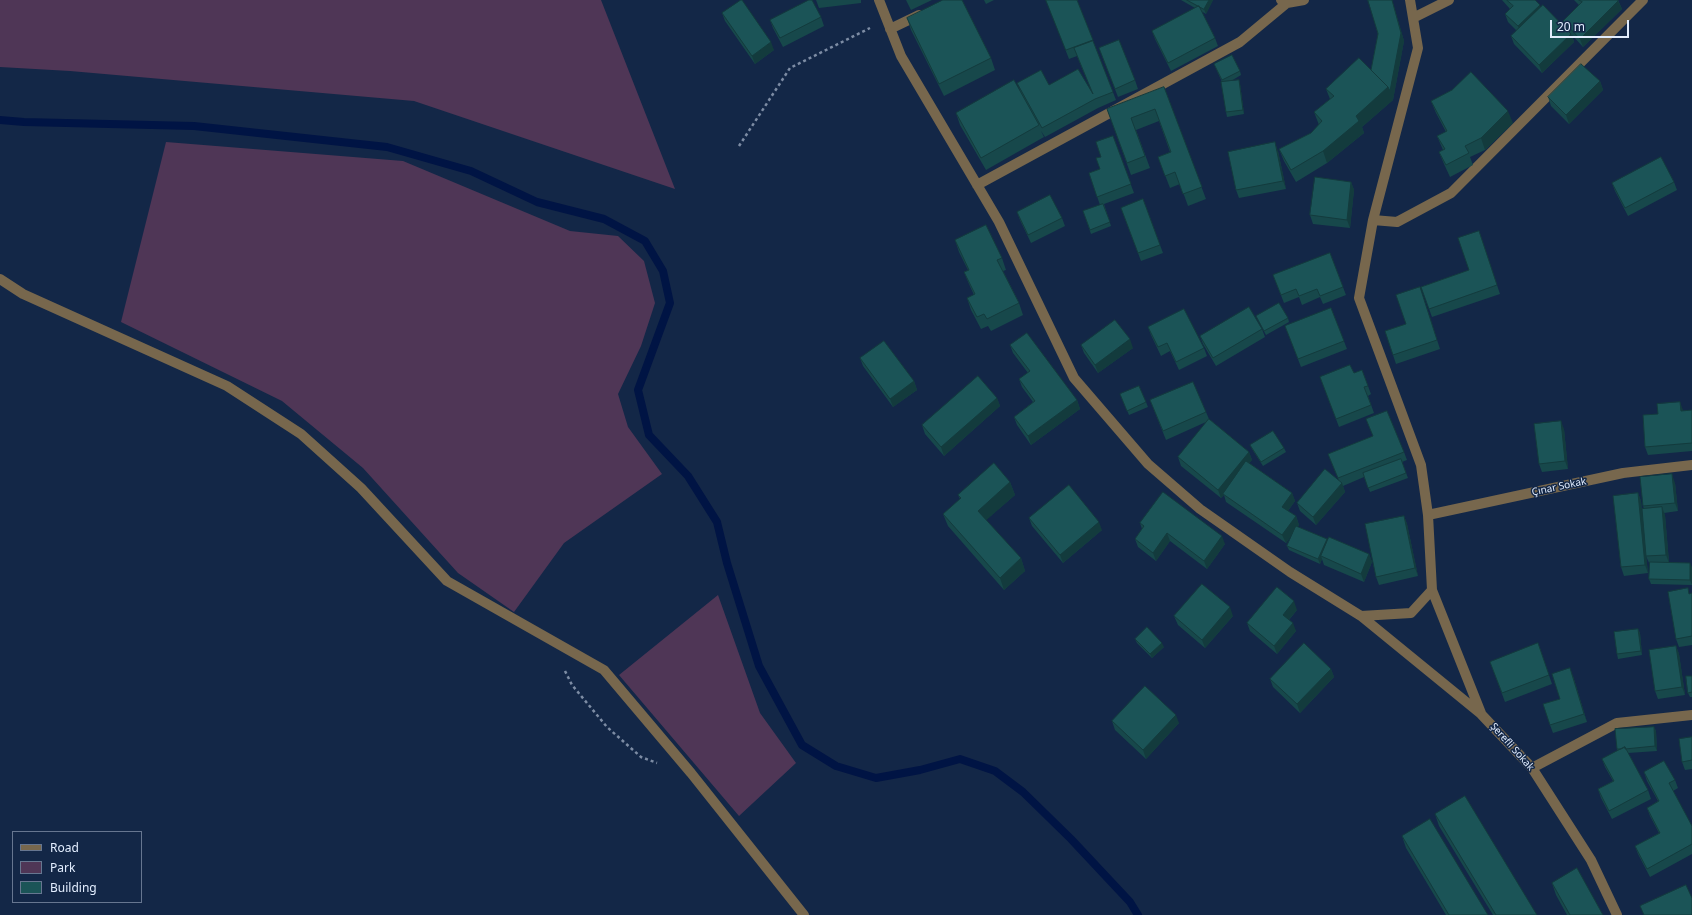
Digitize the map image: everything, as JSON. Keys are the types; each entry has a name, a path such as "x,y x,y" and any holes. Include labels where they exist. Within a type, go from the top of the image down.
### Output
{"street":[{"name":"Şerefli Sokak","path":"879,0 901,56 999,222 1074,378 1148,464 1200,509 1290,572 1361,616 1481,714 1532,768 1591,860 1617,915"},
{"path":"977,185 1240,42 1284,1 1304,0"},
{"path":"1410,0 1418,48 1373,220 1359,298 1421,465 1428,515 1432,590 1481,714"},
{"path":"1413,18 1449,0"},
{"path":"1373,220 1397,222 1451,193 1643,0"},
{"path":"888,24 930,10"},
{"path":"0,279 23,294 227,386 301,434 361,488 447,581 604,670 691,773 804,915"},
{"name":"Çınar Sokak","path":"1428,515 1623,473 1692,465"},
{"path":"1361,616 1411,613 1432,590"},
{"path":"1532,768 1618,723 1692,714"}],"path":[{"path":"739,146 790,68 888,24"},
{"path":"550,640 572,685 607,727 641,757 661,765"}],"green space":[{"path":"0,0 601,0 675,189 414,101 70,71 0,67"},
{"path":"166,142 403,161 570,231 618,236 644,261 655,303 641,346 618,394 628,427 662,474 564,543 514,612 458,573 363,468 282,401 121,322"},
{"path":"718,595 760,713 796,763 739,816 619,675"}],"building":[{"path":"741,0 771,42 752,56 722,13"},
{"path":"809,0 812,0 821,17 780,38 770,20"},
{"path":"943,0 962,0 991,58 939,84 907,18"},
{"path":"1046,0 1077,0 1093,40 1066,50"},
{"path":"1187,0 1209,0 1204,9"},
{"path":"1368,0 1392,0 1401,33 1390,91 1388,87 1371,70 1378,34"},
{"path":"1507,0 1535,0 1540,5 1518,26 1505,14 1513,6"},
{"path":"1579,0 1618,0 1580,39 1563,21 1582,2"},
{"path":"1543,5 1571,34 1539,65 1511,36"},
{"path":"1199,6 1215,38 1168,63 1152,31"},
{"path":"1119,40 1135,80 1115,89 1099,48"},
{"path":"1093,41 1113,92 1095,99 1042,128 1017,83 1041,70 1049,85 1078,69 1093,94 1074,48"},
{"path":"1232,55 1240,71 1222,80 1214,64"},
{"path":"1359,58 1388,87 1356,116 1359,121 1323,151 1291,170 1279,149 1311,133 1322,121 1314,112 1334,96 1326,89"},
{"path":"1581,64 1600,81 1566,115 1548,97"},
{"path":"1471,72 1508,111 1481,138 1465,146 1469,153 1446,165 1439,152 1445,149 1437,136 1447,131 1431,101 1452,90"},
{"path":"1014,80 1039,125 981,158 956,113"},
{"path":"1239,80 1243,110 1226,112 1221,82"},
{"path":"1164,87 1202,187 1183,194 1175,172 1165,176 1158,157 1171,152 1155,109 1131,118 1145,156 1127,163 1107,109"},
{"path":"1113,136 1131,184 1097,197 1089,173 1100,169 1096,158 1101,157 1096,142"},
{"path":"1275,142 1283,181 1236,190 1228,152"},
{"path":"1661,157 1674,182 1625,208 1612,183"},
{"path":"1315,177 1351,182 1347,220 1310,215"},
{"path":"1050,195 1062,218 1028,235 1017,212"},
{"path":"1143,199 1160,245 1138,253 1121,208"},
{"path":"1103,204 1110,222 1090,230 1083,211"},
{"path":"986,225 1002,258 997,260 1019,303 987,319 984,314 977,317 967,298 975,294 964,272 969,270 955,240"},
{"path":"1479,231 1497,285 1429,309 1421,287 1469,270 1458,238"},
{"path":"1330,253 1343,287 1320,296 1317,289 1299,296 1296,289 1281,295 1273,275"},
{"path":"1420,287 1437,340 1393,355 1385,331 1406,324 1396,295"},
{"path":"1279,303 1288,318 1264,331 1256,316"},
{"path":"1249,307 1262,329 1213,358 1200,336"},
{"path":"1331,308 1344,341 1298,359 1285,326"},
{"path":"1184,309 1204,348 1176,362 1167,343 1158,347 1148,327"},
{"path":"1115,320 1130,339 1095,365 1081,345"},
{"path":"1027,333 1077,400 1028,436 1014,417 1035,401 1019,379 1030,371 1010,345"},
{"path":"884,341 914,381 890,399 860,358"},
{"path":"1350,365 1354,373 1362,370 1368,386 1364,387 1371,405 1336,419 1320,377"},
{"path":"978,376 997,398 941,447 922,425"},
{"path":"1193,382 1206,412 1163,431 1150,400"},
{"path":"1139,386 1146,402 1127,411 1120,394"},
{"path":"1680,402 1681,411 1692,410 1692,443 1645,447 1643,415 1658,414 1657,404"},
{"path":"1387,411 1404,452 1338,478 1328,454 1373,436 1366,419"},
{"path":"1209,419 1249,452 1218,490 1178,457"},
{"path":"1561,421 1565,461 1539,464 1534,424"},
{"path":"1273,431 1284,448 1261,462 1250,445"},
{"path":"1401,459 1406,473 1368,488 1363,473"},
{"path":"1246,461 1292,493 1282,507 1296,516 1282,535 1223,494"},
{"path":"994,463 1010,482 978,511 1021,558 1000,578 943,514 961,498 958,495"},
{"path":"1325,469 1342,483 1313,517 1297,503"},
{"path":"1672,474 1675,503 1643,506 1640,477"},
{"path":"1069,485 1099,522 1060,555 1029,518"},
{"path":"1163,492 1222,536 1204,561 1167,533 1153,553 1135,539 1144,526 1140,523"},
{"path":"1638,493 1645,565 1621,567 1613,496"},
{"path":"1662,507 1666,555 1646,556 1642,509"},
{"path":"1404,516 1415,568 1376,577 1365,524"},
{"path":"1296,526 1327,539 1318,559 1287,546"},
{"path":"1329,537 1369,554 1361,574 1321,556"},
{"path":"1650,562 1690,563 1690,580 1649,579"},
{"path":"1202,584 1230,607 1202,640 1174,616"},
{"path":"1277,587 1294,601 1283,615 1293,623 1274,646 1247,623"},
{"path":"1688,588 1689,594 1692,593 1692,636 1676,639 1668,592"},
{"path":"1147,627 1162,643 1150,654 1135,639"},
{"path":"1638,629 1641,651 1617,654 1614,632"},
{"path":"1304,643 1331,669 1297,704 1270,679"},
{"path":"1538,643 1549,675 1502,693 1490,662"},
{"path":"1676,646 1682,687 1655,691 1649,650"},
{"path":"1570,668 1584,714 1550,725 1543,704 1560,699 1552,674"},
{"path":"1686,676 1692,676 1692,692 1688,693"},
{"path":"1145,686 1176,715 1143,750 1112,721"},
{"path":"1654,727 1655,746 1625,749 1625,747 1617,749 1615,729"},
{"path":"1692,737 1692,760 1682,762 1679,739"},
{"path":"1625,747 1648,790 1609,811 1598,789 1614,781 1602,759"},
{"path":"1664,761 1675,780 1669,783 1692,826 1692,844 1647,869 1635,846 1660,833 1647,808 1659,801 1644,772"},
{"path":"1465,796 1537,915 1496,915 1435,814"},
{"path":"1430,819 1488,915 1449,915 1402,836"},
{"path":"1577,868 1603,915 1570,915 1552,883"},
{"path":"1686,885 1692,898 1692,915 1644,915 1640,906"}],"waterway":[{"path":"0,120 24,122 194,126 387,147 471,171 537,202 604,219 645,241 663,271 670,303 638,390 649,435 688,476 717,522 727,563 759,666 802,745 836,766 876,778 920,770 960,759 995,771 1023,792 1071,839 1130,902 1138,915"}]}
